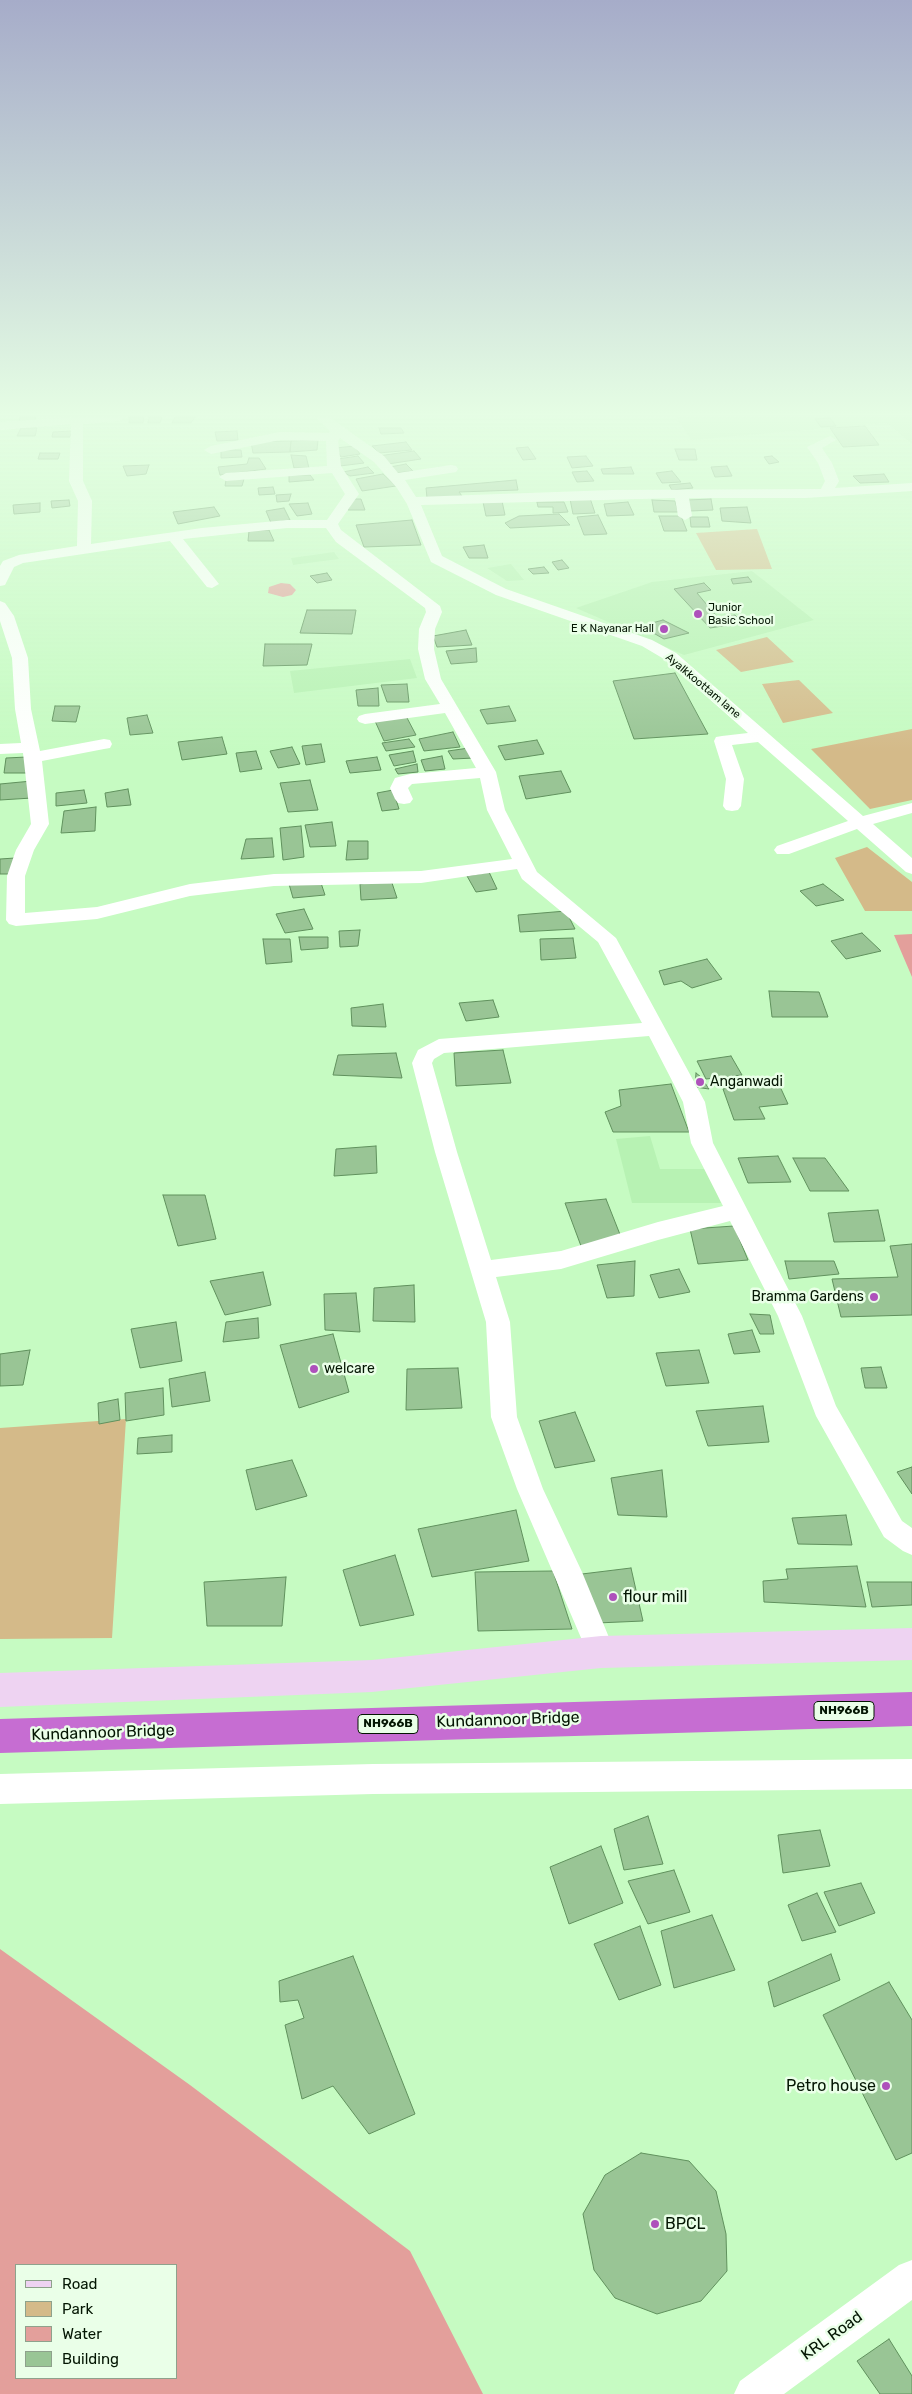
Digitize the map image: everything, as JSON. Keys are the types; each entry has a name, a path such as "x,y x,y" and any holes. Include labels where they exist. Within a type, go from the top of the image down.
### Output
{"highway":[{"name":"Kundannoor Bridge","path":"0,1736 912,1709"}],"street":[{"path":"84,529 84,549"},
{"path":"0,582 8,564 19,559 173,536 242,529"},
{"path":"334,529 341,539 432,606 434,612 427,629 426,648 433,679 487,772 496,810 523,864 529,875 606,938 694,1102 702,1143 790,1316 826,1408 893,1529 912,1543"},
{"name":"Ayalkkoottam lane","path":"423,529 436,559 501,592 647,643 670,656 912,868"},
{"path":"173,536 212,584"},
{"path":"0,606 6,616 20,658 23,709 32,752 40,824 25,850 16,876 8,920 97,913 190,890 265,881 421,877 523,864"},
{"path":"365,719 450,707"},
{"path":"732,806 735,779 722,741 762,736"},
{"path":"0,749 32,752 104,744"},
{"path":"404,799 399,788 401,782 410,779 487,772"},
{"path":"783,850 861,822 912,808"},
{"path":"601,1652 568,1572 530,1489 504,1417 498,1322 446,1152 422,1064 425,1054 439,1046 654,1029"},
{"path":"482,1270 561,1260 658,1231 738,1211"},
{"path":"0,1690 372,1676 601,1652 912,1644"},
{"path":"0,1789 373,1779 912,1774"},
{"name":"KRL Road","path":"753,2394 912,2278"}],"shaded area":[{"path":"334,552 339,559 293,565 291,558"},
{"path":"511,564 524,580 507,581 487,568"},
{"name":"Junior Basic School","path":"752,571 814,620 684,655 576,608 652,582"},
{"path":"410,659 417,678 294,693 290,671"},
{"path":"650,1136 660,1169 708,1169 721,1203 632,1203 616,1139"}],"green space":[{"path":"757,529 772,569 716,570 696,533"},
{"path":"767,637 794,662 741,672 716,650"},
{"path":"799,680 833,713 783,723 762,684"},
{"path":"912,729 912,800 870,809 811,749"},
{"path":"867,847 912,882 912,911 865,911 835,858"},
{"path":"126,1419 112,1638 0,1639 0,1428"}],"water":[{"path":"281,583 290,584 296,590 292,595 283,597 268,593 269,587"},
{"path":"912,934 912,977 894,935"},
{"path":"0,1949 190,2085 410,2251 483,2394 0,2394"}],"building":[{"path":"357,529 415,529 421,545 364,547"},
{"path":"582,529 604,529 607,534 584,535"},
{"path":"663,529 686,529 687,531 664,531"},
{"path":"269,530 274,541 248,541 249,531"},
{"path":"484,545 488,558 469,558 463,547"},
{"path":"562,560 569,568 558,570 552,562"},
{"path":"544,567 549,573 533,574 528,569"},
{"path":"327,573 332,580 317,583 310,576"},
{"path":"748,577 752,582 733,584 731,579"},
{"path":"704,583 711,590 697,593 718,618 735,615 742,623 710,628 674,589"},
{"path":"307,610 356,610 352,634 300,633"},
{"name":"E K Nayanar Hall","path":"663,620 689,633 664,639 641,626"},
{"path":"466,630 472,645 437,647 433,636"},
{"path":"265,644 312,644 307,665 263,666"},
{"path":"476,648 477,662 451,664 446,651"},
{"path":"675,673 708,734 634,739 613,681"},
{"path":"407,684 409,702 387,702 381,685"},
{"path":"378,688 379,706 358,706 356,690"},
{"path":"55,706 80,706 76,722 52,721"},
{"path":"509,706 516,721 487,724 480,710"},
{"path":"147,715 153,733 130,735 127,718"},
{"path":"406,716 416,735 384,741 375,721"},
{"path":"453,732 460,747 424,751 419,739"},
{"path":"222,737 227,754 182,760 178,742"},
{"path":"409,739 415,747 386,751 382,743"},
{"path":"537,740 544,754 505,760 498,746"},
{"path":"321,744 325,762 306,765 302,746"},
{"path":"292,747 300,764 278,768 270,751"},
{"path":"469,748 474,758 453,759 448,751"},
{"path":"256,751 262,769 240,772 236,753"},
{"path":"413,751 416,762 394,766 389,755"},
{"path":"442,756 445,769 425,771 421,760"},
{"path":"27,757 27,773 4,773 6,758"},
{"path":"377,757 381,770 350,773 346,761"},
{"path":"417,764 418,772 398,774 395,769"},
{"path":"561,771 571,792 526,799 519,776"},
{"path":"310,780 318,810 288,812 280,783"},
{"path":"32,781 32,798 0,800 0,784"},
{"path":"128,789 131,805 107,807 105,793"},
{"path":"84,790 87,803 56,806 56,793"},
{"path":"393,790 399,809 382,811 377,793"},
{"path":"96,807 95,831 61,833 64,811"},
{"path":"332,822 336,846 310,847 305,825"},
{"path":"301,826 304,857 283,860 280,828"},
{"path":"272,838 274,857 241,859 246,839"},
{"path":"348,841 368,841 368,859 346,860"},
{"path":"15,858 12,874 0,874 0,859"},
{"path":"489,872 497,889 476,892 467,876"},
{"path":"391,880 397,898 361,900 360,884"},
{"path":"321,883 325,895 293,898 289,884"},
{"path":"823,884 844,900 816,906 800,891"},
{"path":"304,909 313,929 285,933 276,914"},
{"path":"566,911 575,929 520,932 518,915"},
{"path":"360,930 358,946 340,947 339,931"},
{"path":"862,933 881,951 846,959 831,941"},
{"path":"299,937 328,937 328,948 301,950"},
{"path":"573,938 576,958 541,960 540,939"},
{"path":"263,939 290,939 292,962 266,964"},
{"path":"707,959 722,979 692,988 681,981 664,985 659,971"},
{"path":"769,991 819,992 828,1017 772,1017"},
{"path":"493,1000 499,1017 466,1021 459,1003"},
{"path":"383,1004 386,1027 352,1026 351,1008"},
{"path":"503,1050 511,1083 456,1086 454,1053"},
{"path":"396,1053 402,1078 333,1075 338,1055"},
{"path":"731,1056 742,1075 706,1079 697,1061"},
{"name":"Anganwadi","path":"696,1073 701,1077 709,1089 695,1087"},
{"path":"777,1080 788,1104 759,1107 765,1119 734,1120 723,1089"},
{"path":"671,1084 689,1132 613,1132 605,1112 621,1106 619,1090"},
{"path":"376,1146 377,1173 334,1176 336,1149"},
{"path":"778,1156 791,1182 748,1183 738,1158"},
{"path":"793,1158 825,1158 849,1191 810,1191"},
{"path":"163,1195 205,1195 216,1239 178,1246"},
{"path":"606,1199 621,1237 581,1246 565,1203"},
{"path":"878,1210 885,1241 834,1242 828,1213"},
{"path":"734,1226 748,1260 698,1264 690,1229"},
{"name":"Bramma Gardens","path":"912,1244 912,1315 841,1317 832,1279 898,1277 890,1246"},
{"path":"635,1261 634,1296 607,1298 597,1265"},
{"path":"785,1261 834,1261 839,1274 789,1279"},
{"path":"679,1269 690,1292 659,1298 650,1275"},
{"path":"263,1272 271,1305 225,1315 210,1281"},
{"path":"414,1285 415,1322 373,1321 374,1288"},
{"path":"356,1293 360,1332 325,1330 324,1294"},
{"path":"750,1314 770,1315 774,1334 760,1334"},
{"path":"258,1318 259,1338 223,1342 226,1322"},
{"path":"176,1322 182,1361 140,1368 131,1329"},
{"path":"752,1330 760,1352 734,1354 728,1334"},
{"name":"welcare","path":"333,1334 349,1392 299,1408 280,1345"},
{"path":"30,1350 23,1385 0,1386 0,1354"},
{"path":"699,1350 709,1383 666,1386 656,1353"},
{"path":"881,1367 887,1388 865,1388 861,1368"},
{"path":"458,1368 462,1408 406,1410 407,1369"},
{"path":"205,1372 210,1401 172,1407 169,1379"},
{"path":"163,1388 164,1415 126,1421 125,1393"},
{"path":"118,1399 120,1420 99,1424 98,1403"},
{"path":"763,1406 769,1442 708,1446 696,1411"},
{"path":"575,1412 595,1461 555,1468 539,1421"},
{"path":"172,1435 172,1452 137,1454 138,1438"},
{"path":"292,1460 307,1496 256,1510 246,1470"},
{"path":"912,1467 912,1494 897,1472"},
{"path":"662,1470 667,1517 618,1515 611,1478"},
{"path":"516,1510 529,1561 432,1577 418,1529"},
{"path":"846,1515 852,1545 798,1544 792,1518"},
{"path":"395,1555 414,1615 360,1626 343,1570"},
{"path":"857,1566 866,1607 764,1602 763,1581 788,1579 786,1569"},
{"name":"flour mill","path":"631,1568 643,1621 597,1623 582,1574"},
{"path":"553,1571 572,1629 478,1631 475,1572"},
{"path":"286,1577 282,1626 207,1626 204,1582"},
{"path":"867,1582 912,1582 912,1605 872,1607"},
{"path":"648,1816 663,1864 624,1870 614,1829"},
{"path":"820,1830 830,1866 783,1873 778,1835"},
{"path":"601,1846 623,1903 569,1924 550,1867"},
{"path":"674,1870 690,1912 648,1924 628,1881"},
{"path":"861,1883 875,1913 839,1926 824,1892"},
{"path":"817,1893 836,1932 802,1941 788,1905"},
{"path":"712,1915 735,1970 674,1988 661,1931"},
{"path":"640,1926 661,1985 619,2000 594,1944"},
{"path":"831,1954 840,1980 774,2007 768,1982"},
{"path":"353,1956 415,2114 369,2134 333,2086 302,2099 285,2025 304,2018 298,2000 280,2002 279,1981"},
{"name":"Petro house","path":"889,1982 912,2020 912,2153 896,2160 823,2015"},
{"name":"BPCL","path":"641,2153 689,2161 716,2191 726,2234 727,2271 701,2301 657,2314 615,2298 594,2270 583,2214 605,2175"},
{"path":"889,2339 912,2376 912,2394 880,2394 857,2361"}],"place":[{"name":"Junior Basic School","path":"698,614"},
{"name":"E K Nayanar Hall","path":"664,629"},
{"name":"Anganwadi","path":"700,1082"},
{"name":"Bramma Gardens","path":"874,1297"},
{"name":"welcare","path":"314,1369"},
{"name":"flour mill","path":"613,1597"},
{"name":"Petro house","path":"886,2086"},
{"name":"BPCL","path":"655,2224"}]}
